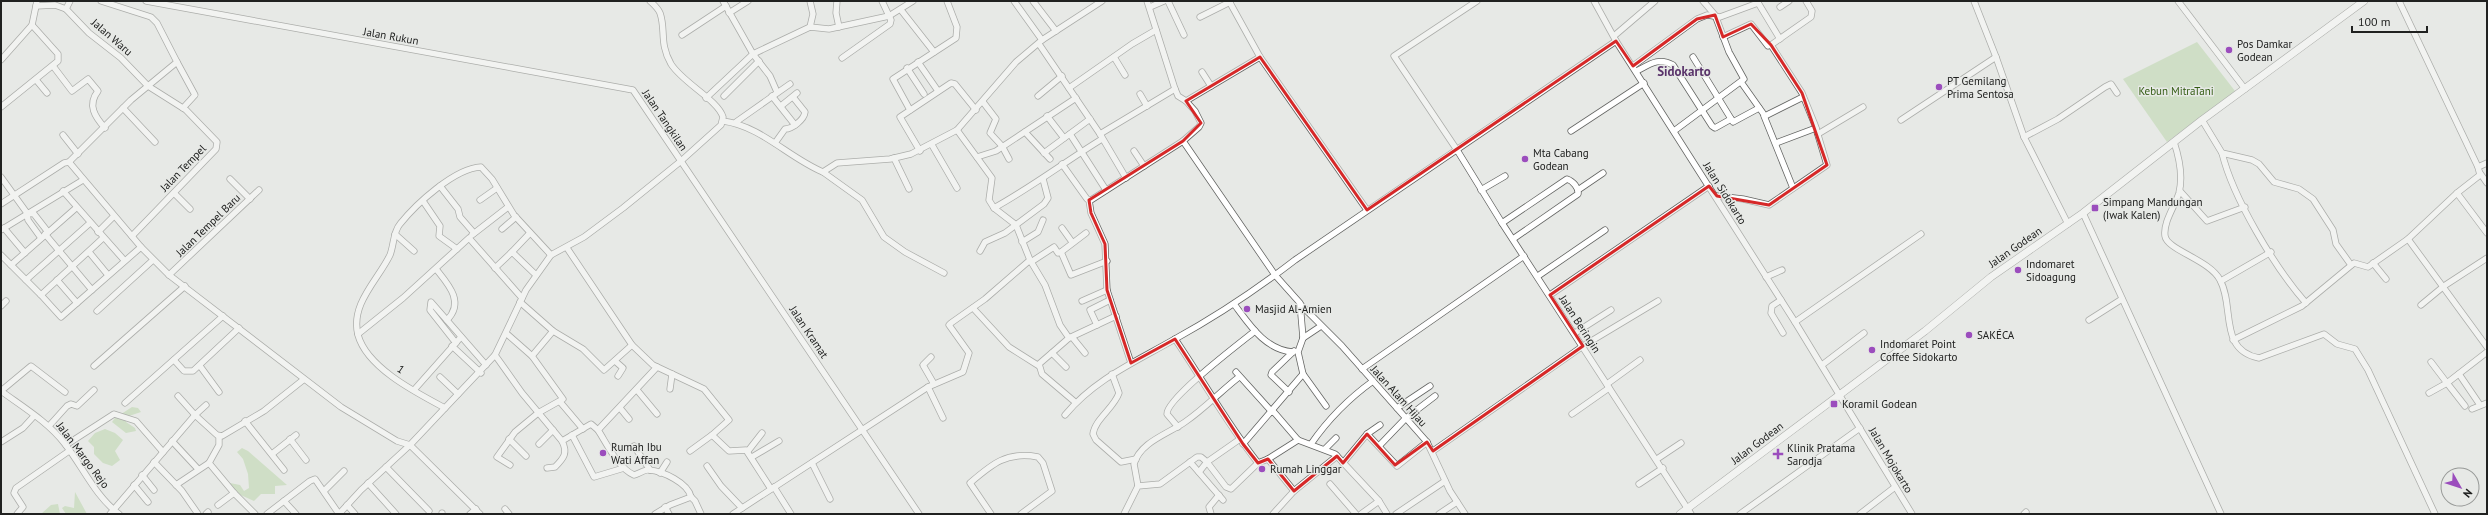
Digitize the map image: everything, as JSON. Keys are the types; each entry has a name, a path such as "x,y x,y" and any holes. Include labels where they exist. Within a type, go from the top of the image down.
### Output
{"main road":[{"name":"Jalan Godean","path":"1680,514 1690,511 1839,395 1925,331 1991,277 2083,213 2202,120 2364,1"}],"street":[{"path":"1,60 32,25 37,3 66,8 70,1"},
{"path":"101,1 151,17 157,23 195,95 183,108"},
{"name":"Jalan Rukun","path":"146,1 632,90"},
{"path":"267,514 313,479 320,483 339,514 368,483 410,445 458,394 481,373 495,355 507,334 521,300 536,275 551,255 567,248 623,208 719,128 723,121 719,109 691,86 672,64 663,44 660,12 650,1"},
{"path":"729,13 748,1"},
{"path":"810,1 812,14 810,27"},
{"path":"837,1 836,13 839,27"},
{"path":"842,58 890,24 889,16 882,1"},
{"path":"706,98 753,54 810,27 828,29 889,16 901,10 913,1"},
{"path":"910,110 893,81 896,76 907,68 956,38 958,32 947,1"},
{"path":"1014,1 1101,136 1126,178"},
{"path":"1033,1 1056,31"},
{"path":"823,172 834,164 861,160 894,158 920,151 957,130 983,102 1016,62 1056,31 1102,1"},
{"path":"1089,200 1183,142 1200,127 1201,123 1195,111 1186,101 1178,96 1175,89 1147,1"},
{"path":"1150,7 1164,1"},
{"path":"1168,1 1184,35"},
{"name":"Jalan Beringin","path":"1477,1 1394,56 1457,150 1502,223 1690,511"},
{"name":"Jalan Sidokarto","path":"1594,1 1615,38 1716,196 1822,365 1839,395"},
{"path":"1065,415 1075,402 1089,389 1112,374 1249,296 1275,275 1367,210 1457,150 1615,38 1655,1"},
{"path":"1674,131 1741,82 1743,77 1723,37 1715,15 1703,1"},
{"path":"1780,7 1789,1"},
{"path":"1771,45 1810,17 1812,11 1806,1"},
{"path":"1974,1 2024,136 2068,224"},
{"path":"2178,1 2245,89"},
{"path":"2399,1 2480,173 2487,183"},
{"path":"1200,17 1230,2 1260,57 1367,210"},
{"path":"1635,69 1697,19 1715,15 1720,17 1757,2 1780,39"},
{"path":"682,35 724,4 753,54 770,76 775,94 781,106 795,125"},
{"name":"Jalan Waru","path":"66,8 89,33 121,58 148,86"},
{"path":"901,10 934,52"},
{"path":"1716,196 1742,198 1769,205 1827,165 1816,128 1804,97 1771,45 1768,46 1751,24 1723,37"},
{"path":"1,107 37,81 58,61 58,54 32,25"},
{"path":"1069,88 1132,44 1156,30"},
{"path":"1114,57 1125,75"},
{"path":"1186,101 1260,57"},
{"path":"1693,57 1719,98 1730,119 1736,122 1759,108"},
{"path":"1901,120 1996,57"},
{"path":"1635,69 1657,60 1665,60 1673,65 1714,127 1730,119"},
{"path":"724,96 759,61"},
{"path":"1,204 64,163 69,162 104,129 123,108 177,62"},
{"path":"918,62 938,91"},
{"path":"53,66 72,91 88,79 98,92 92,103 95,114 104,129"},
{"path":"907,68 924,94"},
{"path":"1202,72 1211,86"},
{"path":"1038,96 1062,76"},
{"path":"37,81 47,94"},
{"path":"1741,82 1764,116 1793,188"},
{"path":"920,151 900,118 910,110 938,91 953,83 976,110"},
{"path":"1571,131 1644,83"},
{"path":"736,122 790,84"},
{"path":"2024,136 2058,119 2105,87 2112,84 2117,93"},
{"name":"Jalan Tempel","path":"132,236 174,193 217,145 214,138 183,108 148,86"},
{"path":"994,208 1030,189 1101,136 1175,89"},
{"name":"Jalan Tangkilan","path":"632,90 681,161"},
{"path":"1140,94 1147,106"},
{"path":"776,143 785,130 795,125 805,113 795,95 781,106"},
{"path":"1764,116 1804,97"},
{"path":"977,158 991,154 1076,98"},
{"path":"983,102 996,119 990,133 1002,147 1009,159"},
{"path":"1818,134 1863,107"},
{"path":"123,108 155,142"},
{"path":"1047,116 1064,138"},
{"path":"1044,153 1090,119"},
{"path":"2202,120 2222,152 2235,190 2284,276 2306,302"},
{"path":"723,121 736,122 776,143 823,172 862,200 884,237 905,252 944,273"},
{"path":"1776,143 1816,128"},
{"path":"957,130 992,178 988,197 994,208 1016,225 1031,261 1045,285 1060,325 1085,353"},
{"path":"1025,132 1050,160"},
{"path":"1070,134 1106,190"},
{"path":"63,135 78,154"},
{"name":"Jalan Alam Hijau","path":"1183,142 1275,275 1373,380 1405,419 1427,442 1433,451 1445,481 1464,514"},
{"path":"2174,142 2180,158 2180,191 2166,226 2167,241 2173,247 2208,265 2215,271 2222,282 2233,340 2242,351 2250,356 2259,358 2324,334 2337,344 2354,348 2368,370 2434,514"},
{"path":"932,145 957,188"},
{"path":"1134,151 1144,166"},
{"path":"2222,152 2252,160 2259,164 2274,182 2299,189 2313,199 2334,230 2336,244 2351,265"},
{"path":"894,158 910,188"},
{"name":"Jalan Kramat","path":"681,161 919,514"},
{"path":"69,162 141,247 170,275 240,328 303,380 369,426 397,441 410,445 480,514"},
{"path":"2478,167 2487,163"},
{"path":"1062,164 1089,200 1091,213 1106,244 1107,290 1131,363"},
{"path":"358,334 358,318 363,299 389,256 395,234 400,223 440,186 461,173 481,167 486,171 508,207 530,234 551,255"},
{"path":"1513,239 1578,194 1578,190 1603,173"},
{"path":"2233,340 2306,302 2351,265 2357,262 2367,267 2374,263 2408,239 2480,173"},
{"path":"1481,190 1506,176"},
{"path":"1,177 27,213 28,220 45,235 92,290"},
{"path":"980,251 985,242 995,239 1044,204 1048,198 1042,179"},
{"path":"1502,223 1566,179 1573,182 1578,190"},
{"path":"25,253 2,229 83,180"},
{"path":"230,180 250,199"},
{"path":"440,186 458,209 460,217 474,233"},
{"path":"1550,295 1709,186"},
{"path":"480,200 496,188"},
{"name":"Jalan Tempel Baru","path":"170,275 259,190"},
{"path":"63,191 76,208 124,260"},
{"path":"2180,191 2207,221 2245,207"},
{"path":"174,193 190,209"},
{"path":"2458,193 2487,233"},
{"path":"423,201 440,226 439,236 457,249"},
{"path":"358,334 436,269 474,233 508,207"},
{"path":"11,265 76,208"},
{"path":"27,213 34,214 45,235"},
{"path":"2083,213 2221,514"},
{"path":"98,232 114,216"},
{"path":"502,229 516,217"},
{"path":"1022,242 1038,232 1043,220"},
{"path":"26,280 90,223"},
{"path":"1062,228 1072,242"},
{"path":"1538,276 1605,230"},
{"path":"1061,252 1072,242 1086,233"},
{"path":"395,234 414,251"},
{"path":"495,268 530,234"},
{"path":"1795,322 1921,234"},
{"path":"41,295 103,238"},
{"path":"469,238 521,300 553,331 583,348 604,370 632,344"},
{"path":"2408,239 2444,286 2487,347"},
{"path":"1,255 61,317 124,260 141,247"},
{"path":"733,514 931,386 963,372 969,353 950,325 1031,261 1054,247 1058,253 1061,252 1071,275 1107,261"},
{"path":"567,248 632,344 657,367 704,389 728,420 712,435 690,451"},
{"path":"88,252 108,275"},
{"path":"2222,282 2271,252"},
{"path":"511,253 515,253 536,275"},
{"path":"1362,369 1524,256"},
{"path":"2421,304 2444,286 2487,258"},
{"path":"97,311 153,260"},
{"path":"2374,263 2386,279"},
{"path":"436,269 455,297 454,310 447,320"},
{"path":"1766,277 1782,270"},
{"path":"58,280 77,303"},
{"path":"94,366 185,286"},
{"path":"1082,301 1107,290"},
{"path":"2090,320 2122,299"},
{"path":"1097,325 1090,310 1110,300"},
{"path":"1781,300 1772,306 1771,313 1783,333"},
{"path":"1,306 6,301"},
{"path":"1433,451 1503,404 1583,346 1658,301"},
{"path":"481,373 454,345 429,309 431,302 486,365"},
{"path":"1300,303 1302,340 1298,352 1303,374 1326,406"},
{"path":"1234,304 1255,331 1274,348 1280,351 1292,352"},
{"path":"972,308 1009,347 1039,366 1042,374 1075,402"},
{"path":"1575,334 1611,310"},
{"path":"125,403 174,360 176,356 223,316"},
{"path":"1039,366 1070,338 1116,316"},
{"path":"1289,392 1271,376 1272,372 1302,340 1321,326"},
{"path":"174,360 180,369 188,373 200,366 240,328"},
{"path":"532,356 553,331"},
{"path":"1178,427 1169,418 1167,411 1199,375 1255,331"},
{"path":"1822,365 1864,333"},
{"name":"1","path":"358,334 375,362 414,390 445,408"},
{"path":"507,334 532,356 545,376 562,396 561,403 583,429"},
{"path":"414,390 461,337"},
{"path":"1175,339 1214,397 1241,442 1258,463"},
{"path":"2429,393 2447,383 2487,352"},
{"path":"1052,353 1066,367"},
{"path":"495,355 538,413 562,441 566,450 565,455 555,467 547,468"},
{"path":"931,358 922,365 943,418"},
{"path":"1572,414 1640,360"},
{"path":"615,361 624,370 618,376"},
{"path":"2431,362 2465,406"},
{"path":"1,391 31,366 65,392"},
{"path":"200,366 218,392"},
{"path":"598,430 657,367"},
{"path":"670,389 672,374"},
{"path":"1112,374 1119,393 1106,414 1096,425 1093,434 1096,440 1121,462 1136,459"},
{"path":"1124,514 1138,486 1134,469 1136,459 1148,445 1178,427 1214,397 1238,374 1298,440 1325,449 1337,456 1379,501 1387,514"},
{"path":"1199,472 1207,462 1241,442 1272,411 1303,374"},
{"path":"2459,374 2480,405"},
{"path":"440,377 458,394"},
{"path":"219,436 264,411 303,380"},
{"path":"1311,444 1327,421 1347,399 1373,380"},
{"path":"1397,408 1430,386"},
{"path":"49,426 67,406 71,404 77,406 94,390"},
{"path":"637,390 657,414"},
{"name":"Jalan Margo Rejo","path":"1,391 49,426 66,445 96,491 112,512 119,514"},
{"name":"Jalan Mojokarto","path":"1839,395 1873,447 1912,514"},
{"path":"176,485 209,463 219,445 219,436 195,415 178,396"},
{"path":"1378,446 1405,419 1435,396"},
{"path":"510,465 497,457 509,439 538,413 561,403"},
{"path":"2472,409 2487,403"},
{"path":"112,512 142,475 195,415 206,405"},
{"path":"620,408 629,419"},
{"path":"66,445 114,414 136,421 163,452"},
{"path":"1,442 23,428 34,416"},
{"path":"245,421 284,470"},
{"path":"562,441 593,424 624,468 634,475 650,470 660,473 684,486 695,501 701,514"},
{"path":"1343,463 1367,434 1380,424"},
{"path":"1740,514 1860,428"},
{"path":"538,444 553,430"},
{"path":"748,451 762,433"},
{"path":"1367,434 1397,466 1427,442"},
{"path":"272,454 296,435"},
{"path":"572,435 594,477 624,468"},
{"path":"712,435 729,451 748,451"},
{"path":"1325,449 1336,438"},
{"path":"290,439 306,460"},
{"path":"509,439 526,456"},
{"path":"1138,486 1160,484 1199,457 1207,462 1226,487 1231,489 1258,463 1268,459 1298,440"},
{"path":"172,441 198,469"},
{"path":"752,457 779,441"},
{"path":"1657,459 1681,442"},
{"path":"634,446 650,470"},
{"path":"18,514 23,507 14,493 16,488 69,451"},
{"path":"748,451 791,514"},
{"path":"1273,514 1294,492 1337,456"},
{"path":"991,514 970,484 998,460 1009,457 1038,457 1043,463 1052,491 1021,514"},
{"path":"1268,459 1294,492"},
{"path":"154,462 176,485 198,514"},
{"path":"660,473 667,462"},
{"path":"1190,462 1221,498 1209,507 1211,514"},
{"path":"209,463 234,494 255,514"},
{"path":"812,463 830,499"},
{"path":"707,466 721,486 742,508"},
{"path":"386,467 429,511"},
{"path":"1639,484 1663,468"},
{"path":"324,491 344,471"},
{"path":"142,475 154,490"},
{"path":"1396,514 1445,481"},
{"path":"368,483 396,514"},
{"path":"1330,484 1356,514"},
{"path":"134,485 148,502"},
{"path":"1860,514 1895,487"},
{"path":"218,505 234,494"},
{"path":"655,514 665,507 691,497"},
{"path":"284,501 296,514"},
{"path":"1361,514 1379,501"},
{"path":"1439,514 1457,502"},
{"path":"347,505 355,514"},
{"path":"665,507 669,514"},
{"path":"470,514 476,509"}],"highlighted area":[{"path":"1715,15 1723,37 1751,24 1771,45 1802,93 1827,165 1769,205 1717,196 1709,186 1550,295 1583,346 1433,451 1427,442 1395,465 1367,434 1343,463 1337,456 1294,491 1268,459 1258,463 1243,444 1175,339 1131,363 1107,290 1105,244 1091,213 1089,200 1183,141 1201,123 1186,101 1260,57 1367,210 1616,41 1633,66 1697,19"}],"green space":[{"name":"Kebun MitraTani","path":"2197,42 2235,91 2167,142 2123,79"},
{"path":"132,407 138,408 141,412 126,417 126,422 135,428 136,431 126,433 112,422 115,418"},
{"path":"105,429 115,433 123,440 115,451 120,460 112,466 103,463 94,454 94,447 88,441 95,433"},
{"path":"242,448 248,451 287,485 275,486 275,494 261,494 254,501 234,492 230,483 240,485 244,491 249,488 248,474 243,459 237,452"},
{"path":"75,492 87,514 66,514 62,508 65,506 74,508"},
{"path":"58,504 60,514 41,514 51,505"}],"place":[{"name":"Pos Damkar Godean","path":"2229,50"},
{"name":"PT Gemilang Prima Sentosa","path":"1939,87"},
{"name":"Mta Cabang Godean","path":"1525,159"},
{"name":"Simpang Mandungan (Iwak Kalen)","path":"2095,208"},
{"name":"Indomaret Sidoagung","path":"2018,270"},
{"name":"Masjid Al-Amien","path":"1247,309"},
{"name":"SAKÉCA","path":"1969,335"},
{"name":"Indomaret Point Coffee Sidokarto","path":"1872,350"},
{"name":"Koramil Godean","path":"1834,404"},
{"name":"Rumah Ibu Wati Affan","path":"603,453"},
{"name":"Klinik Pratama Sarodja","path":"1778,454"},
{"name":"Rumah Linggar","path":"1262,469"}],"district":[{"name":"Sidokarto","path":"1684,71"}]}
